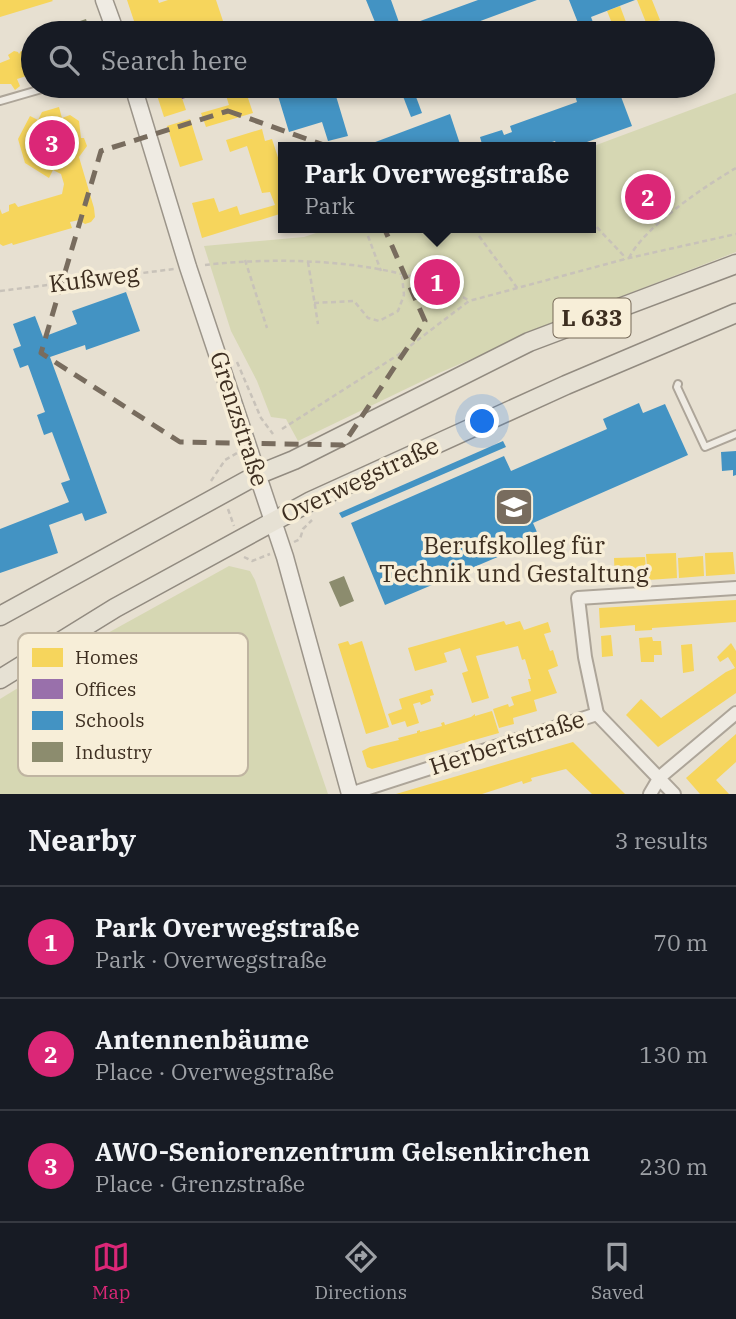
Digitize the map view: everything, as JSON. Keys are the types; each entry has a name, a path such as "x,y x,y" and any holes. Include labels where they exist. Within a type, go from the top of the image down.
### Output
{"main road":[{"name":"Overwegstraße","path":"0,616 257,475 294,460 529,342 736,264"},
{"name":"Overwegstraße","path":"73,633 311,501 566,385 736,313"},
{"name":"Overwegstraße","path":"0,679 18,668"}],"street":[{"path":"104,0 112,21"},
{"name":"Grenzstraße","path":"137,98 188,267 274,520 350,794"},
{"path":"597,714 585,657 579,597 736,589"},
{"path":"650,794 660,778 736,713"},
{"name":"Herbertstraße","path":"350,794 597,714 674,794"}],"lane":[{"path":"0,101 21,95"},
{"path":"678,384 677,387 705,447 736,434"}],"path":[{"path":"626,259 634,247 660,223 736,168"},
{"path":"596,226 626,259"},
{"path":"367,233 380,271"},
{"path":"282,429 398,355 469,301 626,259 736,234"},
{"path":"479,236 518,289"},
{"name":"Kußweg","path":"0,291 245,260 309,262 402,275 453,291 469,301"},
{"path":"245,260 267,328"},
{"path":"309,262 318,324"},
{"path":"314,303 354,301 368,318 379,321 398,311 404,296 402,275"},
{"path":"234,356 261,418 273,434"},
{"path":"215,477 245,557"},
{"path":"282,548 300,539 303,529 317,516 311,501"}],"highlighted area":[{"path":"228,111 352,155 425,321 343,445 180,442 41,353 101,151"}],"green space":[{"path":"736,93 736,252 581,312 439,373 298,441 286,419 271,417 257,381 231,331 204,246 304,237 316,233 596,233 596,145"},
{"path":"229,566 250,571 328,794 0,794 0,699 18,688 18,776 248,776 248,633 108,633"}],"building: Homes":[{"path":"0,0 52,0 53,1 0,17"},
{"path":"127,0 158,0 159,3 168,0 216,0 223,21 134,21"},
{"path":"637,0 652,0 660,20 645,21"},
{"path":"620,6 626,21 611,21 607,11"},
{"path":"14,51 19,54 21,51 21,78 17,79 20,86 15,90 11,84 0,84 0,63 10,59 8,55"},
{"path":"158,98 182,98 186,110 164,117"},
{"path":"227,98 248,98 253,113 206,127 201,113 229,105"},
{"path":"59,107 62,118 70,115 79,121 81,138 84,138 87,146 79,157 95,217 85,224 79,220 70,222 72,228 3,246 0,244 0,209 2,214 9,211 9,205 15,203 18,207 62,194 64,184 61,174 53,170 49,178 25,163 18,139 30,116 38,120 42,112"},
{"path":"190,119 203,160 180,167 167,126"},
{"path":"262,129 265,141 272,139 278,158 278,215 202,238 192,203 214,198 219,212 237,206 240,215 275,205 270,192 262,193 247,146 230,152 226,140"},
{"path":"733,552 735,574 706,576 705,553"},
{"path":"676,553 677,578 648,580 646,554"},
{"path":"703,556 704,576 679,578 678,558"},
{"path":"645,557 647,580 615,582 614,558"},
{"path":"736,600 736,622 635,631 635,625 600,628 599,608"},
{"path":"504,621 506,625 520,621 524,630 548,622 551,632 544,634 558,666 548,670 557,693 534,700 537,711 513,718 514,724 499,728 493,709 508,704 509,707 514,705 511,697 531,691 528,679 531,679 518,646 476,656 489,698 472,703 462,673 468,671 460,648 444,653 447,662 415,671 408,648"},
{"path":"611,635 613,656 602,657 601,636"},
{"path":"652,637 653,641 661,641 662,655 654,655 654,662 641,662 639,638"},
{"path":"348,641 350,645 362,641 389,727 366,734 338,644"},
{"path":"731,643 736,651 736,693 658,747 626,715 641,699 661,718 735,668 728,657 720,662 717,657"},
{"path":"692,644 694,671 683,673 681,645"},
{"path":"432,689 434,695 430,696 431,701 421,705 420,702 413,704 419,723 407,727 405,721 392,725 388,714 402,709 399,699"},
{"path":"492,711 499,733 372,769 367,767 362,751 370,747 399,740 398,738 420,730 442,726 441,723 444,722 445,725"},
{"path":"736,734 736,762 716,780 729,794 700,794 686,778"},
{"path":"573,742 625,794 592,794 566,769 531,778 532,781 523,784 522,781 482,794 396,794"}],"building: Schools":[{"path":"366,0 391,0 398,21 375,21"},
{"path":"478,0 537,0 480,21 420,21"},
{"path":"569,0 635,0 591,17 592,21 577,21"},
{"path":"279,98 337,98 348,136 328,141 322,122 289,132"},
{"path":"404,98 416,98 422,113 411,117"},
{"path":"576,98 622,98 632,126 587,142 481,142 480,137 502,130 504,135 512,132 510,126 577,102"},
{"path":"450,114 459,142 375,142"},
{"path":"126,292 140,331 86,350 85,345 50,357 107,513 85,521 82,513 49,525 58,553 0,573 0,529 69,502 61,483 70,480 52,432 44,435 37,415 45,412 28,365 20,368 13,349 21,346 13,324 35,316 43,337 77,324 72,311"},
{"path":"639,403 643,413 665,404 688,455 533,523 540,539 385,605 351,523 504,456 511,471 607,429 603,419"},
{"path":"503,441 506,447 342,518 339,513"},
{"path":"736,451 736,475 733,476 733,470 722,471 721,452"}],"building: Industry":[{"path":"344,576 354,601 340,607 329,582"}],"place":[{"name":"AWO-Seniorenzentrum Gelsenkirchen","path":"52,143"},
{"name":"Antennenbäume","path":"648,197"},
{"name":"Park Overwegstraße","path":"437,282"},
{"name":"Berufskolleg für Technik und Gestaltung","path":"514,507"}]}
